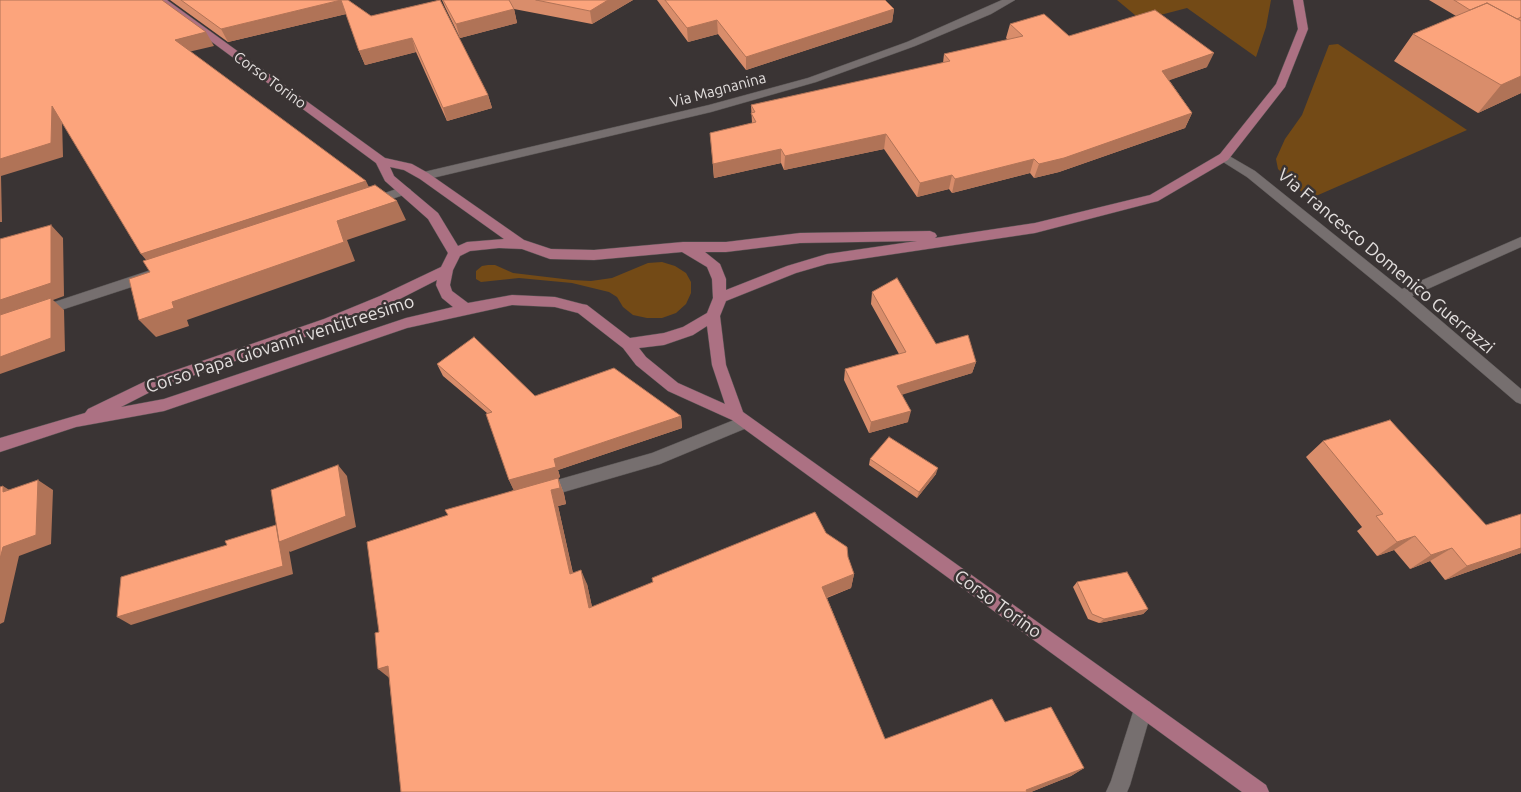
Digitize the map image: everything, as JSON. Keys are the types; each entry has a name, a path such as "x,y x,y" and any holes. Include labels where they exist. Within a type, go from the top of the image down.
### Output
{"main road":[{"name":"Corso Torino","path":"160,0 381,161 408,167 424,176 523,244"},
{"path":"720,298 792,269 828,259 1035,228 1154,198 1224,157 1281,85 1303,29 1298,0"},
{"name":"Corso Torino","path":"381,161 389,178 433,216 455,253"},
{"path":"466,309 455,302 442,286 446,270 455,253 467,247 483,244 523,244 550,254 594,255 683,248 726,247 820,237 976,236"},
{"path":"683,248 702,256 713,264 719,279 720,298 714,316 720,365 741,419"},
{"name":"Corso Papa Giovanni ventitreesimo","path":"76,421 155,383 329,323 385,300 446,270"},
{"name":"Corso Papa Giovanni ventitreesimo","path":"0,445 76,421 164,405 406,323 512,300 555,302 582,309 628,344"},
{"path":"628,344 664,339 688,331 714,316"},
{"name":"Corso Torino","path":"628,344 641,361 673,387 741,419 1259,792"}],"street":[{"name":"Via Magnanina","path":"424,176 711,108 812,80 911,44 987,12 1010,0"},
{"name":"Via Francesco Domenico Guerrazzi","path":"1224,157 1251,174 1401,295 1521,398"},
{"path":"360,206 405,190"},
{"path":"1401,295 1521,242"},
{"path":"0,325 161,271"},
{"path":"524,497 654,459 741,419"},
{"path":"1116,792 1120,785 1143,709"}],"shaded area":[{"path":"1117,0 1271,0 1266,27 1256,57 1187,8 1141,20"},
{"path":"1338,44 1467,130 1309,199 1278,169 1276,159 1285,139 1302,115 1329,45"},
{"path":"662,262 675,266 686,273 691,282 691,293 686,304 676,313 662,318 647,318 633,315 623,307 617,297 609,292 572,283 519,278 481,282 476,279 476,271 482,266 488,265 495,265 513,273 591,281 612,278 648,263"}],"building":[{"path":"0,0 162,0 206,32 175,40 366,181 141,254 52,106 51,143 0,159"},
{"path":"181,0 341,0 221,29"},
{"path":"341,0 348,0 371,16 440,0 488,95 443,108 412,38 359,51"},
{"path":"443,0 509,0 514,9 456,24"},
{"path":"536,0 608,0 590,11"},
{"path":"665,0 885,0 894,9 746,57 717,20 687,28"},
{"path":"1454,0 1521,0 1521,17 1517,19 1487,3 1470,10"},
{"path":"1487,3 1521,21 1521,76 1501,85 1413,34"},
{"path":"1155,10 1214,53 1162,71 1192,113 1064,158 1039,164 1034,159 955,179 952,175 920,183 886,134 785,156 781,149 713,164 710,133 756,122 751,113 755,112 751,105 950,61 944,54 1023,36 1010,24 1044,14 1069,36"},
{"path":"375,185 397,201 337,221 344,242 172,302 174,308 139,320 129,279 150,272 143,261"},
{"path":"51,225 51,283 0,300 0,239"},
{"path":"897,278 936,344 968,335 976,362 897,386 911,411 871,422 845,369 906,352 872,292"},
{"path":"51,298 51,338 0,357 0,315"},
{"path":"474,337 535,396 614,368 681,416 554,459 556,467 509,480 486,414 492,412 437,364"},
{"path":"1390,420 1486,525 1521,514 1521,548 1467,566 1452,548 1431,555 1415,536 1397,542 1376,516 1383,514 1323,441"},
{"path":"889,437 938,468 919,492 870,459"},
{"path":"338,465 346,516 279,542 271,490"},
{"path":"558,478 560,488 551,490 570,574 581,570 589,608 653,582 652,578 815,512 826,533 847,547 848,557 854,574 822,587 885,739 992,699 1005,722 1051,707 1084,768 1026,790 1027,792 401,792 388,666 378,669 375,633 379,632 367,542 448,515 445,510"},
{"path":"38,480 36,535 3,547 0,559 0,487 3,486 3,492"},
{"path":"276,525 283,566 117,617 121,577 227,545 225,541"},
{"path":"1127,572 1148,609 1104,619 1092,614 1077,582"}]}
